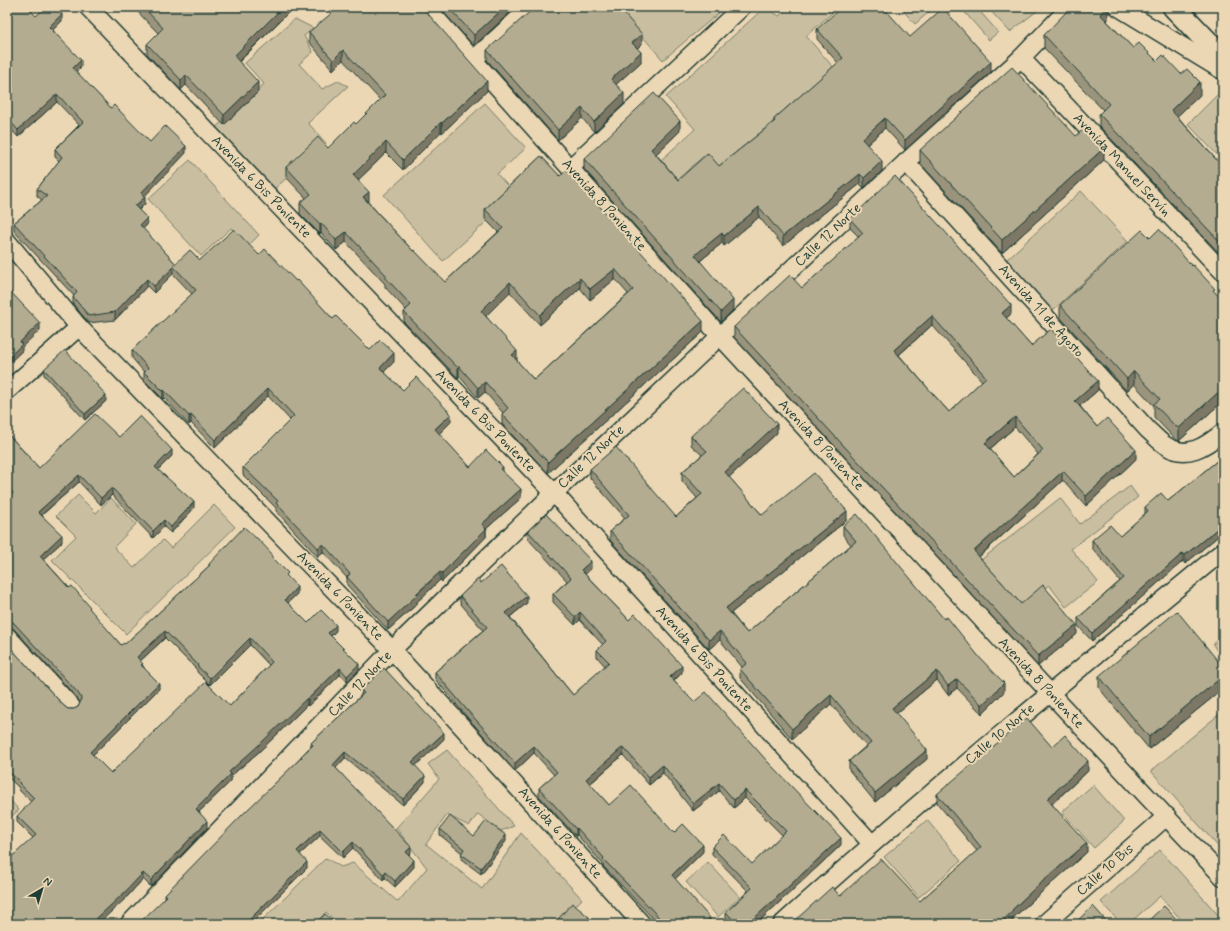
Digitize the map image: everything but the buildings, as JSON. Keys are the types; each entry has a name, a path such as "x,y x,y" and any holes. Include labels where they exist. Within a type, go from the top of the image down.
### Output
{"main road":[{"path":"1174,7 1223,58"}],"street":[{"name":"Avenida 6 Bis Poniente","path":"88,7 554,493 872,844"},
{"name":"Avenida 8 Poniente","path":"426,7 720,336 1049,692 1223,877"},
{"path":"474,59 531,7"},
{"path":"570,168 742,7"},
{"name":"Calle 12 Norte","path":"129,924 392,650 554,493 720,336 906,162 1020,58 1070,7"},
{"path":"1118,7 1223,71"},
{"name":"Avenida Manuel Servín","path":"1020,58 1223,272"},
{"name":"Avenida 11 de Agosto","path":"906,162 1148,430 1165,445 1180,452 1196,450 1223,432"},
{"path":"7,242 79,327 7,392"},
{"name":"Avenida 6 Poniente","path":"79,327 392,650 642,924"},
{"name":"Calle 10 Norte","path":"782,924 872,844 1049,692 1223,551"},
{"path":"7,636 71,706"},
{"name":"Calle 10 Bis","path":"1044,924 1167,816"}],"shaded area":[{"path":"617,7 726,7 663,60"},
{"path":"765,7 779,16 789,7 839,7 806,36 834,68 720,168 707,153 678,179 668,169 625,193 695,129 666,97"},
{"path":"900,7 935,7 915,24"},
{"path":"960,7 976,7 998,32 989,40"},
{"path":"987,7 1042,7 1010,32"},
{"path":"295,19 313,28 304,36 313,52 299,64 322,89 338,81 348,86 308,123 326,143 272,191 215,128 264,84 245,63"},
{"path":"1218,94 1223,98 1223,161 1188,124"},
{"path":"485,103 526,148 497,174 516,195 443,261 384,195"},
{"path":"190,160 259,235 248,246 231,228 201,256 148,199"},
{"path":"1081,191 1128,241 1052,311 1005,261"},
{"path":"1130,486 1138,497 1071,549 1098,582 1066,607 1049,585 1019,609 981,560 1060,498 1080,524"},
{"path":"78,495 96,513 111,498 136,524 114,547 134,568 163,540 171,548 214,505 235,527 126,634 52,560 76,536 56,516"},
{"path":"1223,636 1223,662 1213,644"},
{"path":"1223,711 1223,852 1151,771"},
{"path":"447,750 514,826 501,831 478,814 469,826 447,815 426,844 482,889 521,833 582,899 558,924 338,924 326,912 314,924 258,924 326,858 341,867 353,863 398,902 427,868 396,828 439,779 428,764"},
{"path":"1093,785 1124,821 1094,848 1062,812"},
{"path":"7,797 19,810 7,820"},
{"path":"927,820 961,861 919,897 884,857"},
{"path":"1160,850 1220,917 1211,924 1185,924 1160,896 1133,920 1136,924 1121,924 1101,902"},
{"path":"708,862 740,897 718,917 686,882"}]}
